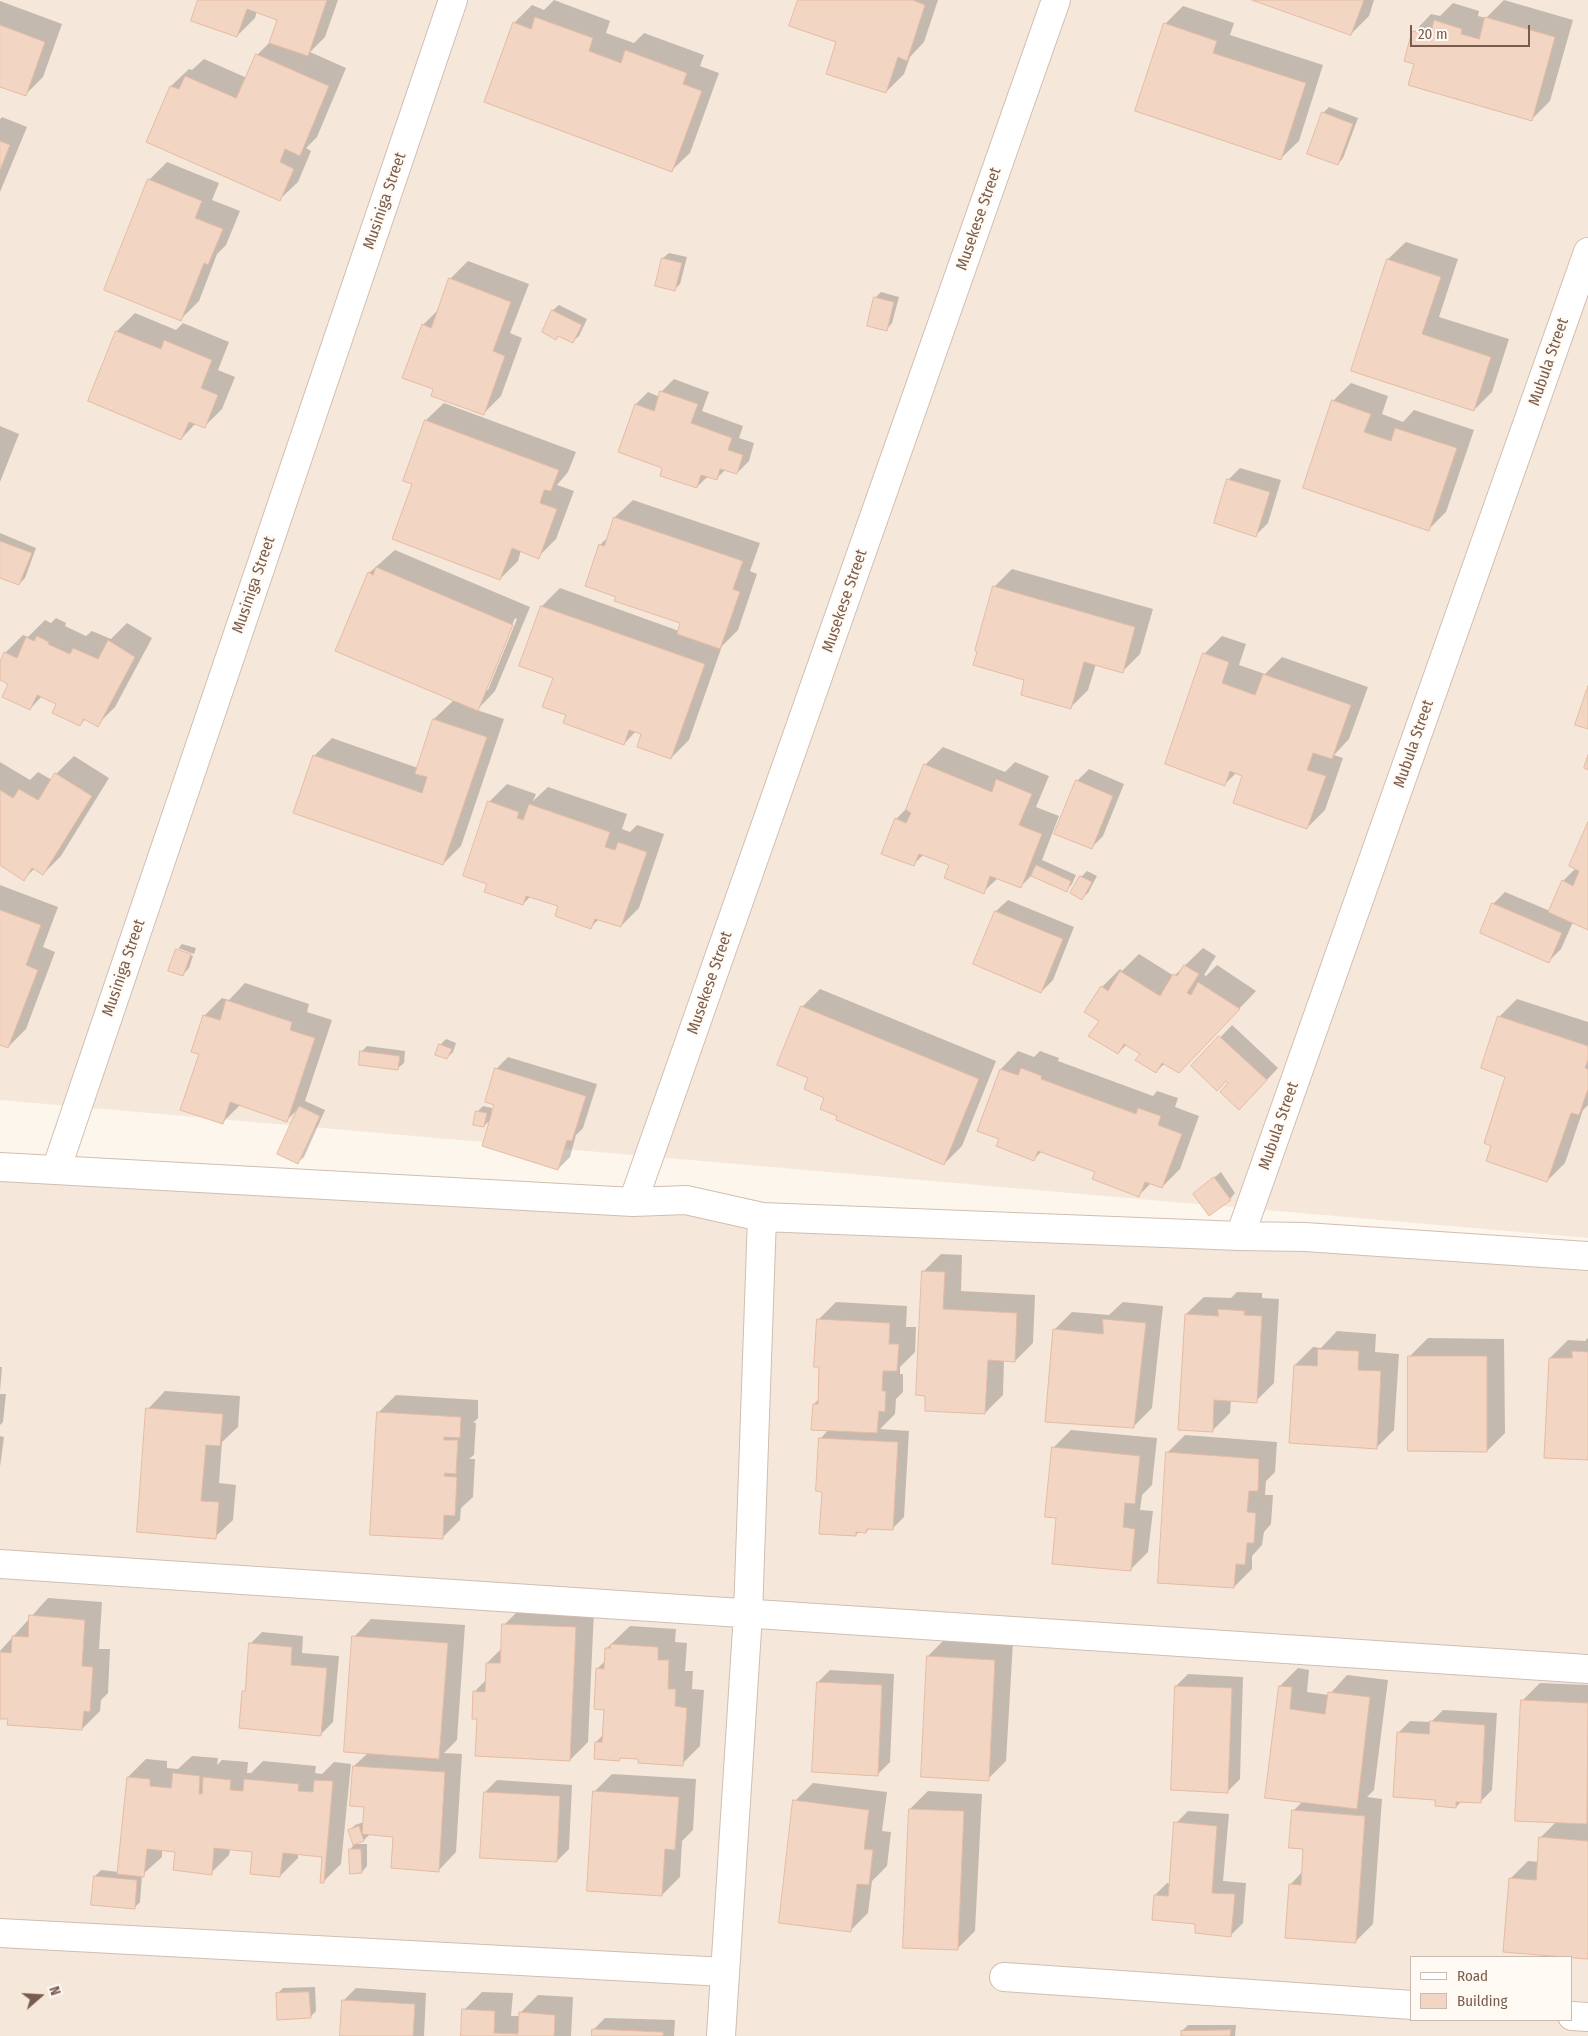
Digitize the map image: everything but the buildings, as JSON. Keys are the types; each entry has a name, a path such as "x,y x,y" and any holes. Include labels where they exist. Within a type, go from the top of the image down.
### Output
{"street":[{"name":"Musiniga Street","path":"56,1170 453,0"},
{"name":"Musekese Street","path":"633,1202 1056,0"},
{"name":"Mubula Street","path":"1240,1236 1588,252"},
{"path":"0,1167 633,1202 686,1200 762,1217 1305,1237 1588,1256"},
{"path":"721,2036 748,1614 762,1217"},
{"path":"0,1564 1588,1669"},
{"path":"0,1933 725,1972"},
{"path":"1004,1977 1410,2005"},
{"path":"1573,2016 1588,2017"}],"shaded area":[{"path":"0,0 1588,0 1588,1238 0,1100"},
{"path":"0,1171 1588,1264 1588,2036 0,2036"}]}
